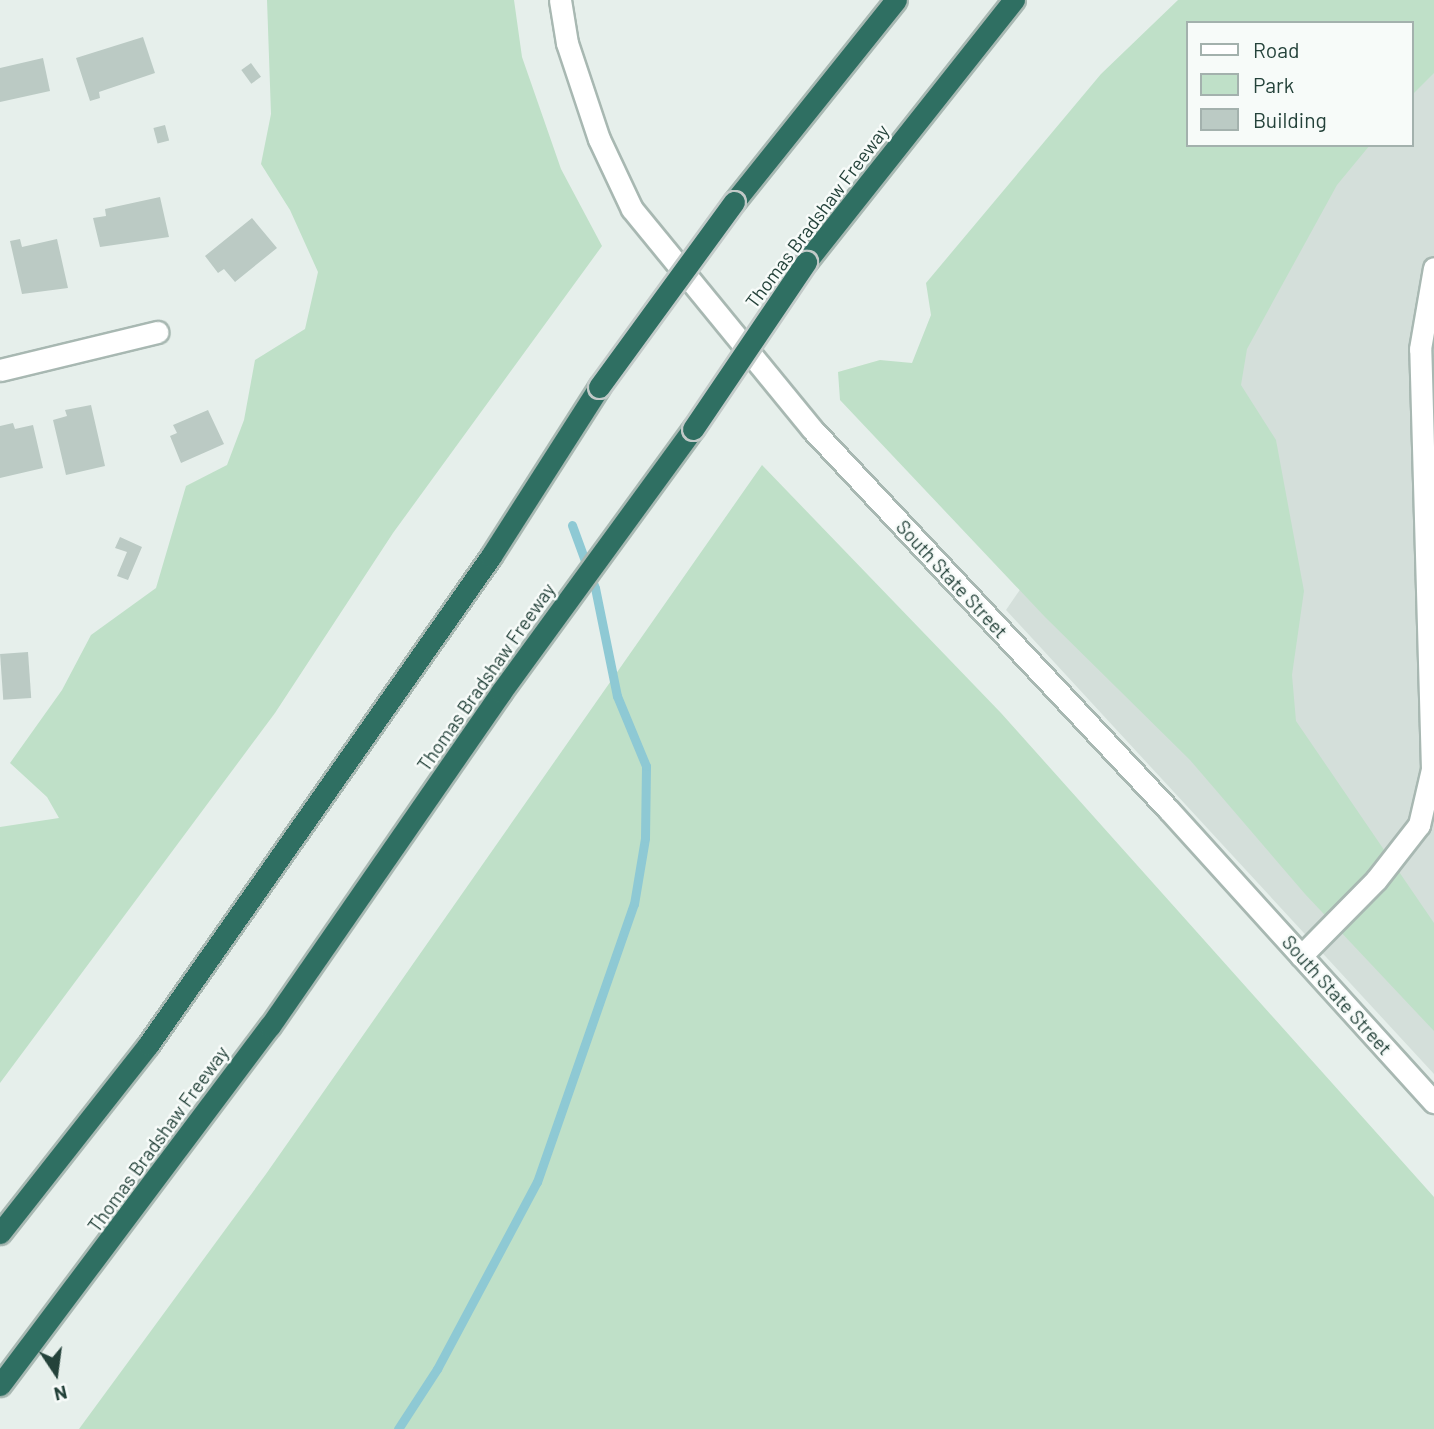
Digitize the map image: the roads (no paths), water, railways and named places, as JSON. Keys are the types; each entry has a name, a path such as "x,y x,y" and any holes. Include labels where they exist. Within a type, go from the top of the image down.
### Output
{"highway":[{"path":"0,1233 148,1045 491,556 599,387 734,202 896,0"},
{"name":"Thomas Bradshaw Freeway","path":"0,1384 32,1348 270,1026 501,692 693,429 806,262 1014,0"}],"street":[{"name":"South State Street","path":"560,0 567,43 599,139 632,209 812,429 1434,1102"},
{"path":"1301,956 1376,880 1419,825 1432,769 1420,349 1434,268"},
{"path":"0,370 157,332"}],"waterway":[{"path":"398,1429 437,1369 537,1182 634,904 645,838 646,766 617,696 595,588 572,525"}]}
